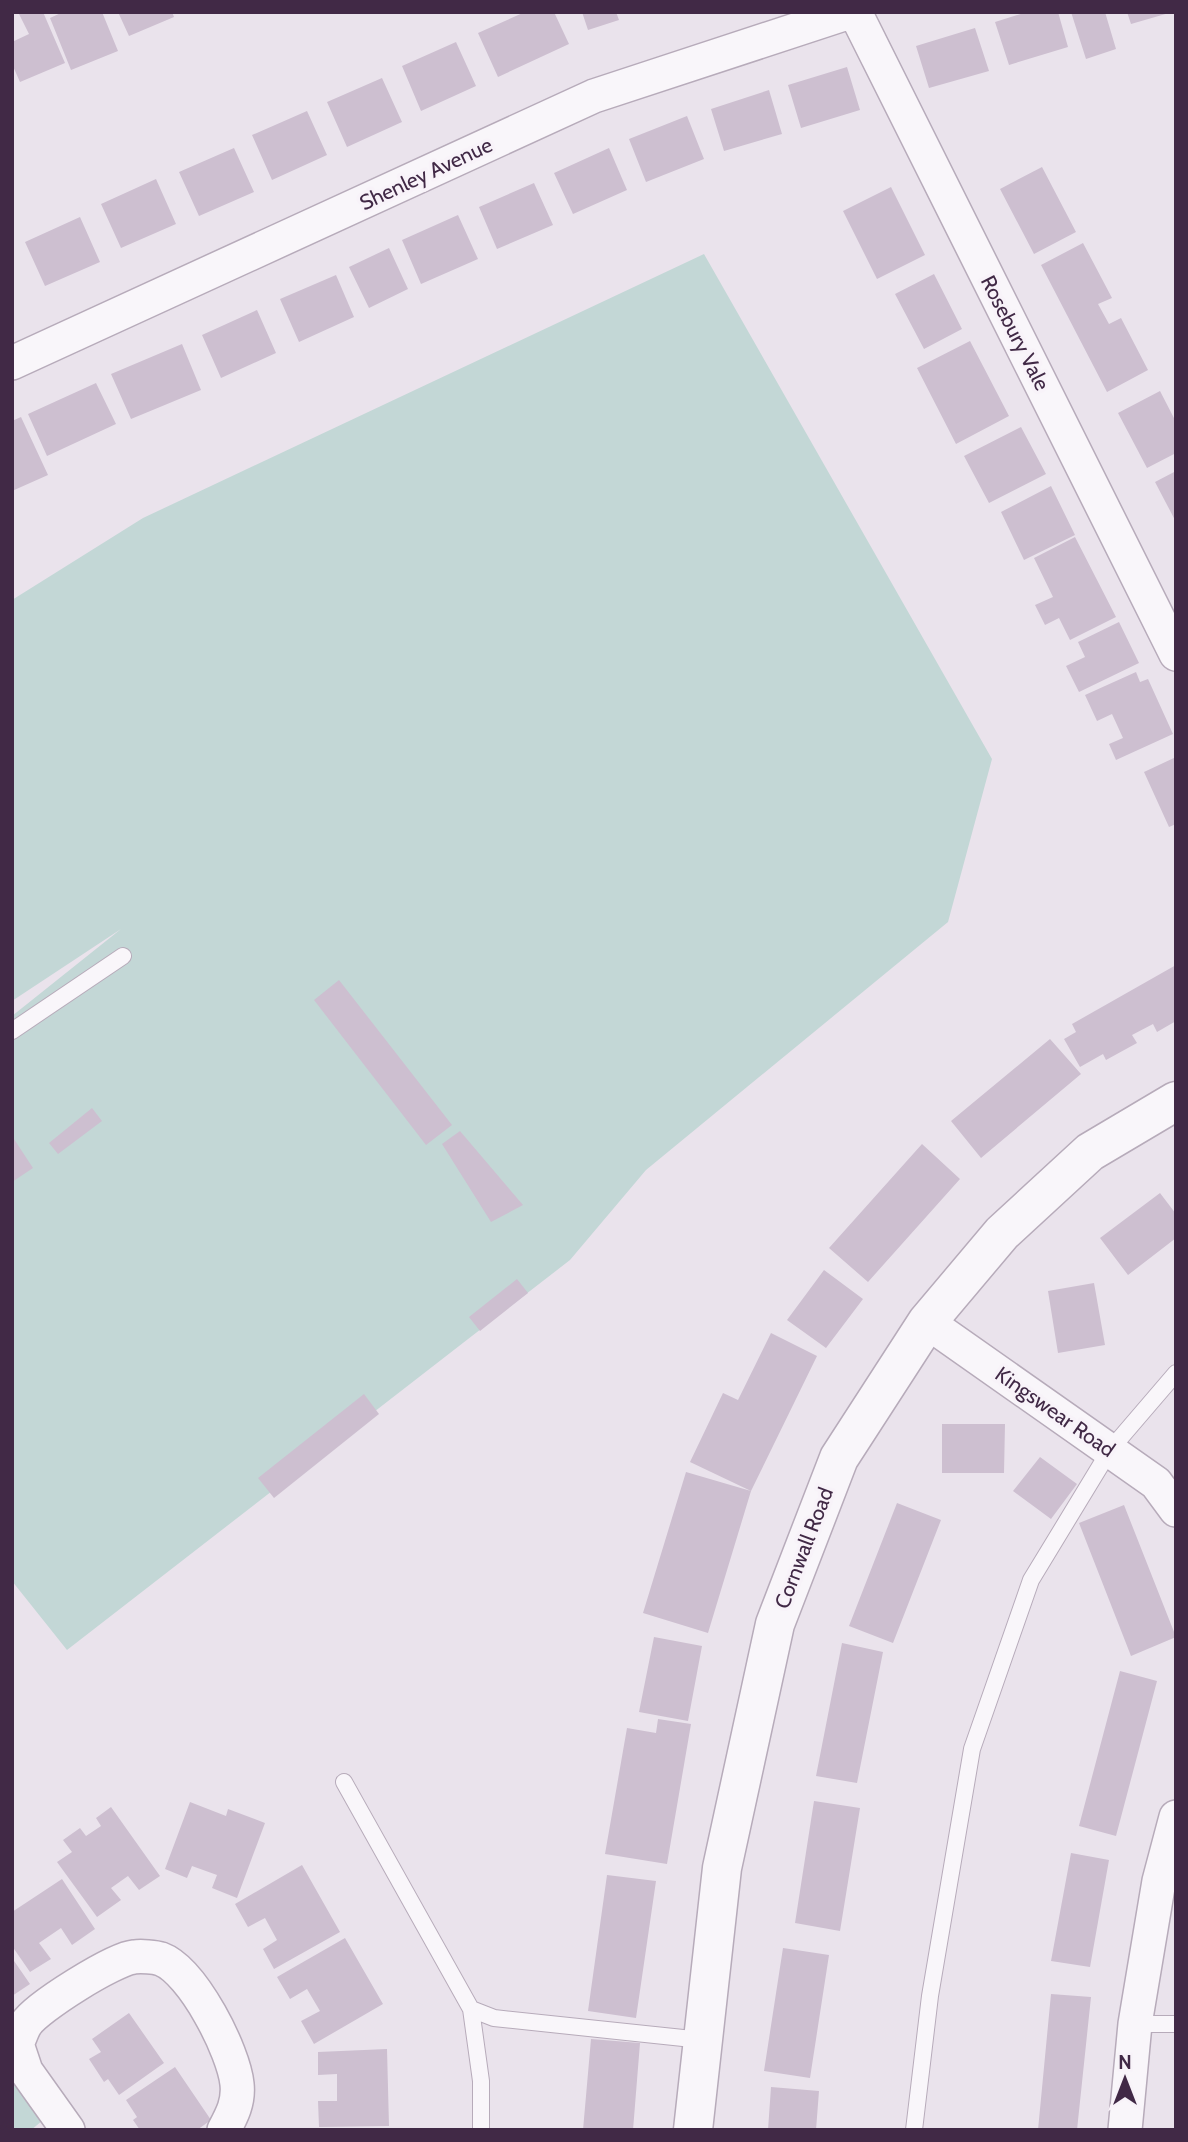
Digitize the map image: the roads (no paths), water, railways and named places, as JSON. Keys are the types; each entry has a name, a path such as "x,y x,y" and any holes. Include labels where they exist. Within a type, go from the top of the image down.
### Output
{"street":[{"name":"Shenley Avenue","path":"12,363 594,96 852,12"},
{"name":"Rosebury Vale","path":"852,12 1176,654"},
{"name":"Cornwall Road","path":"693,2130 722,1868 775,1624 839,1458 927,1322 1002,1233 1090,1152 1176,1101"},
{"name":"Kingswear Road","path":"927,1322 1156,1483 1176,1510"},
{"path":"1125,2130 1135,2024 1159,1881 1176,1817"},
{"path":"62,2128 26,2071 17,2044 26,2023 53,2001 103,1970 134,1957 161,1959 185,1976 220,2032 237,2085 235,2109 223,2130"}],"lane":[{"path":"12,1031 124,956"},
{"path":"914,2130 930,1996 971,1749 1031,1580 1110,1450 1176,1373"},
{"path":"344,1782 471,2009 481,2081 481,2130"},
{"path":"471,2009 494,2018 702,2040"},
{"path":"1135,2024 1176,2024"}]}
